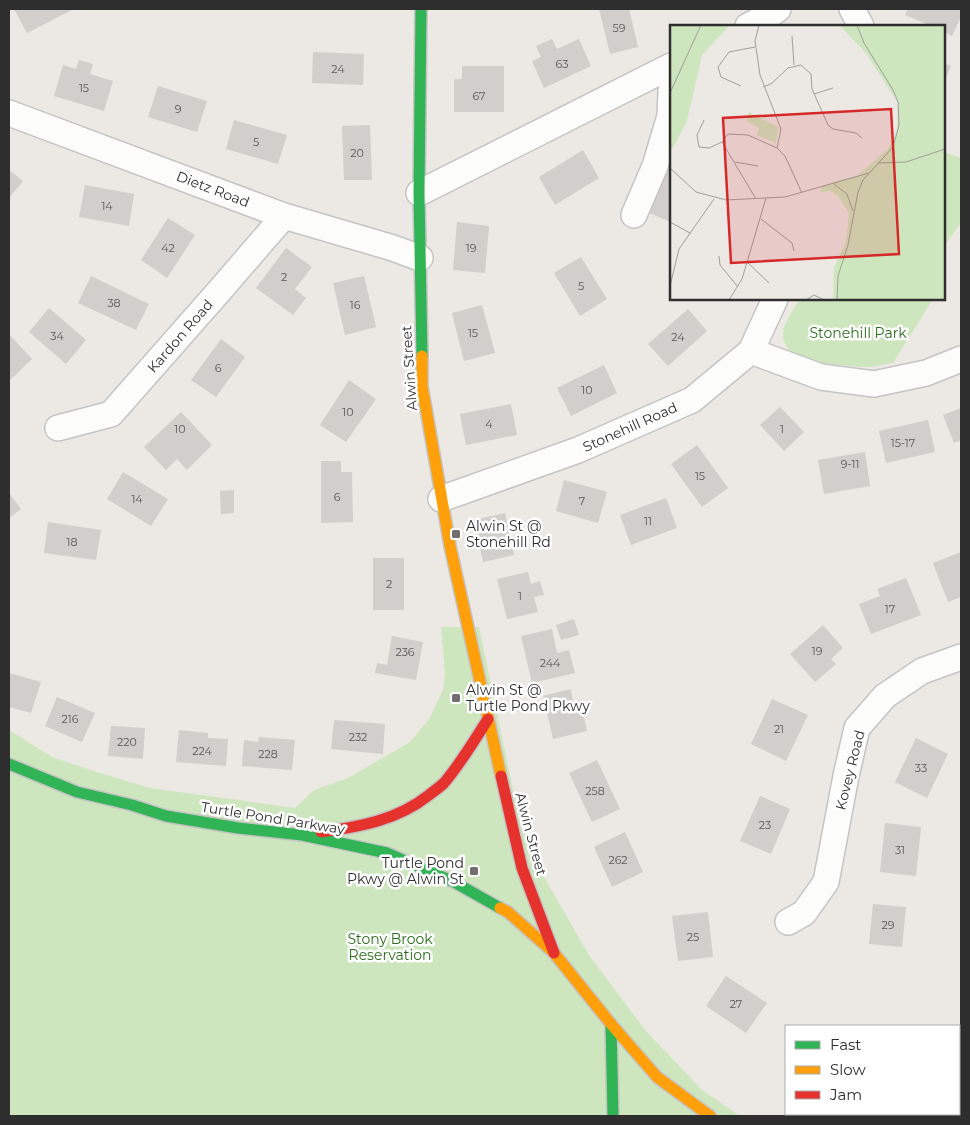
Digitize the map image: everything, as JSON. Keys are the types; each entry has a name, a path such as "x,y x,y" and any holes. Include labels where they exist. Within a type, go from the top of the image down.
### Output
{"street":[{"name":"Alwin Street","path":"421,9 419,193 422,386 450,546 506,801 522,868 554,954"},
{"path":"750,25 778,9"},
{"path":"852,9 860,25"},
{"path":"419,193 670,67"},
{"name":"Dietz Road","path":"9,113 284,216 393,248 420,258"},
{"path":"634,215 655,166 670,116"},
{"name":"Kardon Road","path":"58,428 111,414 284,216"},
{"name":"Stonehill Road","path":"441,499 578,450 692,400 751,351 775,300"},
{"path":"751,351 821,377 874,384 926,373 961,359"},
{"name":"Kovey Road","path":"788,922 804,913 826,882 857,728 885,696 922,671 961,657"},
{"path":"302,835 356,827 388,818 419,802 443,784 464,758 488,719"},
{"name":"Turtle Pond Parkway","path":"9,764 77,792 166,816 238,828 302,835 387,853 443,876 508,912 554,954 657,1078 710,1116"},
{"path":"611,1024 613,1116"}],"green space":[{"path":"945,152 961,158 961,223 945,245"},
{"name":"Stonehill Park","path":"799,300 932,300 893,363 873,367 825,363 796,355 789,350 784,342 783,333 787,321"},
{"name":"Stony Brook Reservation","path":"441,627 479,627 515,799 544,877 589,955 645,1030 702,1090 740,1116 9,1116 9,730 52,757 150,788 295,808 314,790 348,778 410,742 430,718 443,690 445,674"}],"building":[{"path":"14,9 74,9 27,33"},
{"path":"599,9 629,9 638,47 610,54"},
{"path":"908,9 961,9 961,17 952,36 945,32 945,25 929,25 905,15"},
{"path":"552,39 557,49 579,39 591,66 544,88 532,61 541,57 536,46"},
{"path":"313,52 364,54 363,85 312,83"},
{"path":"79,60 93,64 90,74 113,81 104,111 54,96 63,65 76,69"},
{"path":"945,63 951,66 945,80"},
{"path":"462,66 504,66 504,112 454,112 454,79 462,79"},
{"path":"158,86 207,101 197,132 148,117"},
{"path":"234,120 287,135 278,164 226,149"},
{"path":"370,125 372,180 344,180 342,126"},
{"path":"583,150 599,178 555,205 539,177"},
{"path":"662,165 670,169 670,222 644,211"},
{"path":"9,170 23,181 9,198"},
{"path":"85,185 134,194 129,226 79,217"},
{"path":"168,218 195,235 167,278 141,260"},
{"path":"457,222 489,226 485,273 453,270"},
{"path":"286,248 312,267 295,289 306,298 293,315 256,288"},
{"path":"581,257 607,299 580,316 554,273"},
{"path":"91,276 149,304 136,330 78,303"},
{"path":"364,276 376,327 345,335 333,283"},
{"path":"482,305 495,353 464,361 452,313"},
{"path":"49,308 86,340 66,364 29,332"},
{"path":"688,309 707,331 668,366 648,344"},
{"path":"9,336 32,359 9,381"},
{"path":"221,339 245,357 216,397 191,380"},
{"path":"604,365 617,393 571,416 557,388"},
{"path":"349,380 376,399 346,442 320,425"},
{"path":"511,404 517,435 466,445 460,414"},
{"path":"780,407 804,432 784,451 760,425"},
{"path":"961,408 961,440 954,443 943,415"},
{"path":"181,412 212,445 187,470 177,459 166,470 144,447"},
{"path":"928,420 935,452 886,463 879,431"},
{"path":"697,445 728,488 702,507 671,464"},
{"path":"865,452 870,486 824,494 818,460"},
{"path":"321,461 341,461 341,472 352,472 353,522 321,523"},
{"path":"123,472 168,499 151,526 107,499"},
{"path":"564,480 607,492 598,523 556,511"},
{"path":"234,490 234,513 221,514 220,491"},
{"path":"9,493 21,509 9,518"},
{"path":"666,498 677,528 631,545 620,515"},
{"path":"505,513 514,555 483,562 474,520"},
{"path":"48,522 101,530 96,560 44,553"},
{"path":"961,552 961,597 948,602 933,563"},
{"path":"373,558 404,558 404,610 373,610"},
{"path":"528,572 531,584 540,581 544,595 534,597 538,612 507,619 497,579"},
{"path":"906,578 921,615 871,634 859,604 880,596 877,589"},
{"path":"574,619 579,635 561,640 556,625"},
{"path":"823,625 843,648 831,659 836,664 815,682 790,654"},
{"path":"552,629 557,653 569,650 575,673 532,683 521,636"},
{"path":"392,636 423,642 416,680 375,673 377,663 387,665"},
{"path":"9,673 41,682 31,713 9,707"},
{"path":"571,689 573,702 580,700 587,731 553,739 543,696"},
{"path":"57,697 95,713 82,742 45,726"},
{"path":"772,699 808,715 786,761 751,744"},
{"path":"334,720 385,724 383,754 331,749"},
{"path":"111,726 145,728 143,759 108,756"},
{"path":"179,730 208,733 208,738 228,739 226,766 176,762"},
{"path":"259,737 295,740 292,770 242,766 244,740 258,742"},
{"path":"916,738 948,754 927,798 895,782"},
{"path":"597,760 620,809 592,822 569,773"},
{"path":"760,796 790,809 771,854 740,841"},
{"path":"885,823 921,827 916,876 880,872"},
{"path":"625,832 643,872 612,887 594,847"},
{"path":"873,904 906,907 902,947 869,944"},
{"path":"708,912 713,957 678,961 672,916"},
{"path":"726,976 767,1003 746,1033 706,1006"},
{"path":"880,1115 925,1115 925,1116"}],"traffic: fast":[{"path":"421,9 419,193 422,356"},
{"path":"9,764 77,792 132,805 166,816 238,828 302,835 387,853 454,882 500,908"},
{"path":"611,1024 613,1116"}],"traffic: slow":[{"path":"422,356 422,386 450,546 501,776"},
{"path":"500,908 508,912 554,953 611,1024 657,1077 710,1116"}],"traffic: jam":[{"path":"321,832 350,828 378,821 417,804 444,783 462,760 488,719"},
{"path":"501,776 522,868 554,953"}],"place":[{"name":"Alwin St @ Stonehill Rd","path":"456,534"},
{"name":"Alwin St @ Turtle Pond Pkwy","path":"456,698"},
{"name":"Turtle Pond Pkwy @ Alwin St","path":"474,871"}]}
